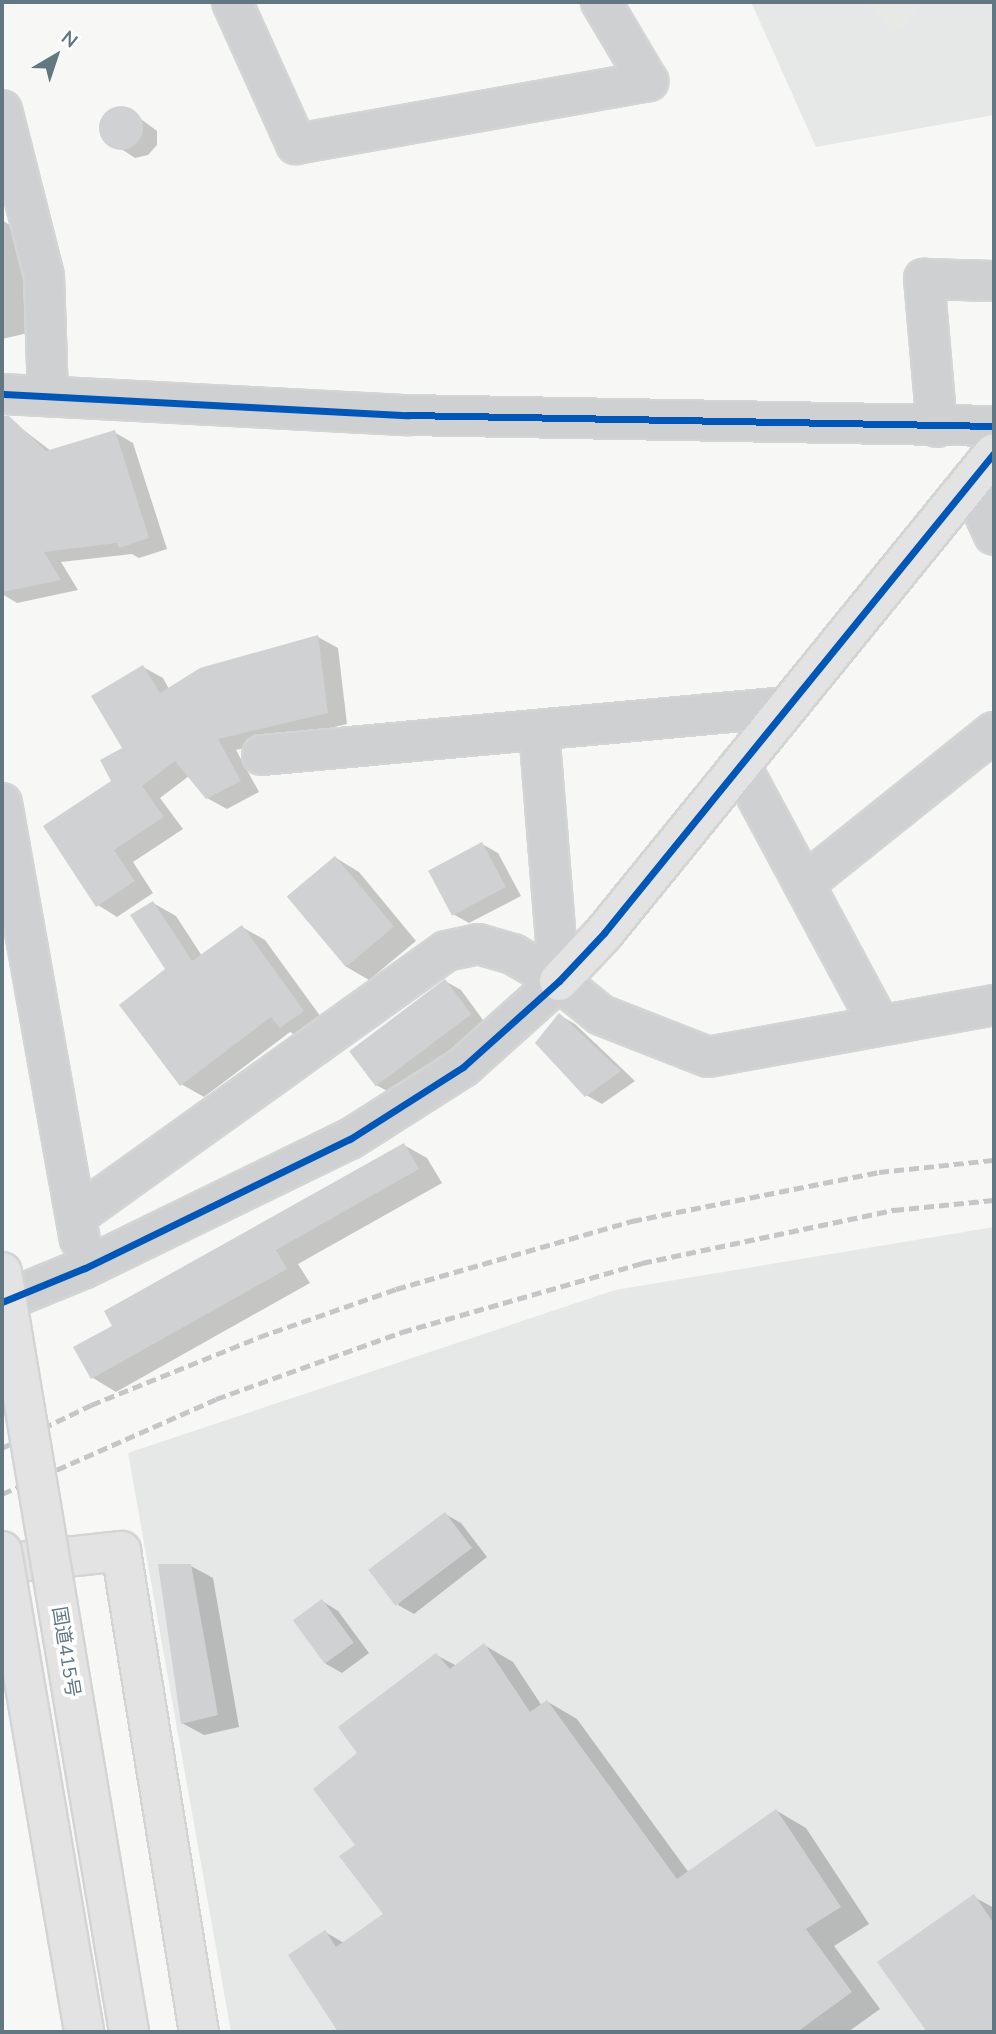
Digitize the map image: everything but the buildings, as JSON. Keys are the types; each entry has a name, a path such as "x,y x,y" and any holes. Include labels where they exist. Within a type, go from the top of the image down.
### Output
{"main road":[{"path":"559,981 604,933 994,453"},
{"name":"国道415号","path":"2,1272 129,2032"},
{"path":"2,1564 121,1551 199,2032"},
{"path":"2,1552 84,2032"}],"street":[{"path":"232,2 296,144 648,81 601,2"},
{"path":"2,110 11,176 44,276 48,396"},
{"path":"937,427 924,279 994,281"},
{"path":"2,394 407,415 994,426"},
{"path":"970,482 994,535"},
{"path":"262,755 786,706"},
{"path":"539,730 559,981"},
{"path":"804,884 994,732"},
{"path":"740,765 879,1024"},
{"path":"2,803 7,853 85,1268"},
{"path":"76,1216 446,951 478,944 513,954 559,981 601,1016 708,1057 994,1004"},
{"path":"2,1302 85,1268 349,1139 463,1067 559,981"}],"shaded area":[{"path":"751,2 994,2 994,115 816,147"},
{"path":"865,2 922,2 899,31"},
{"path":"994,1227 994,2032 231,2032 128,1453 615,1290"}],"railway":[{"path":"2,1448 91,1405 259,1337 396,1289 632,1221 879,1172 994,1160"},
{"path":"2,1494 216,1399 402,1332 642,1263 894,1210 994,1200"}],"cycle path":[{"path":"2,394 407,415 994,426"},
{"path":"2,1302 85,1268 350,1139 463,1067 559,981 604,933 994,453"}]}
